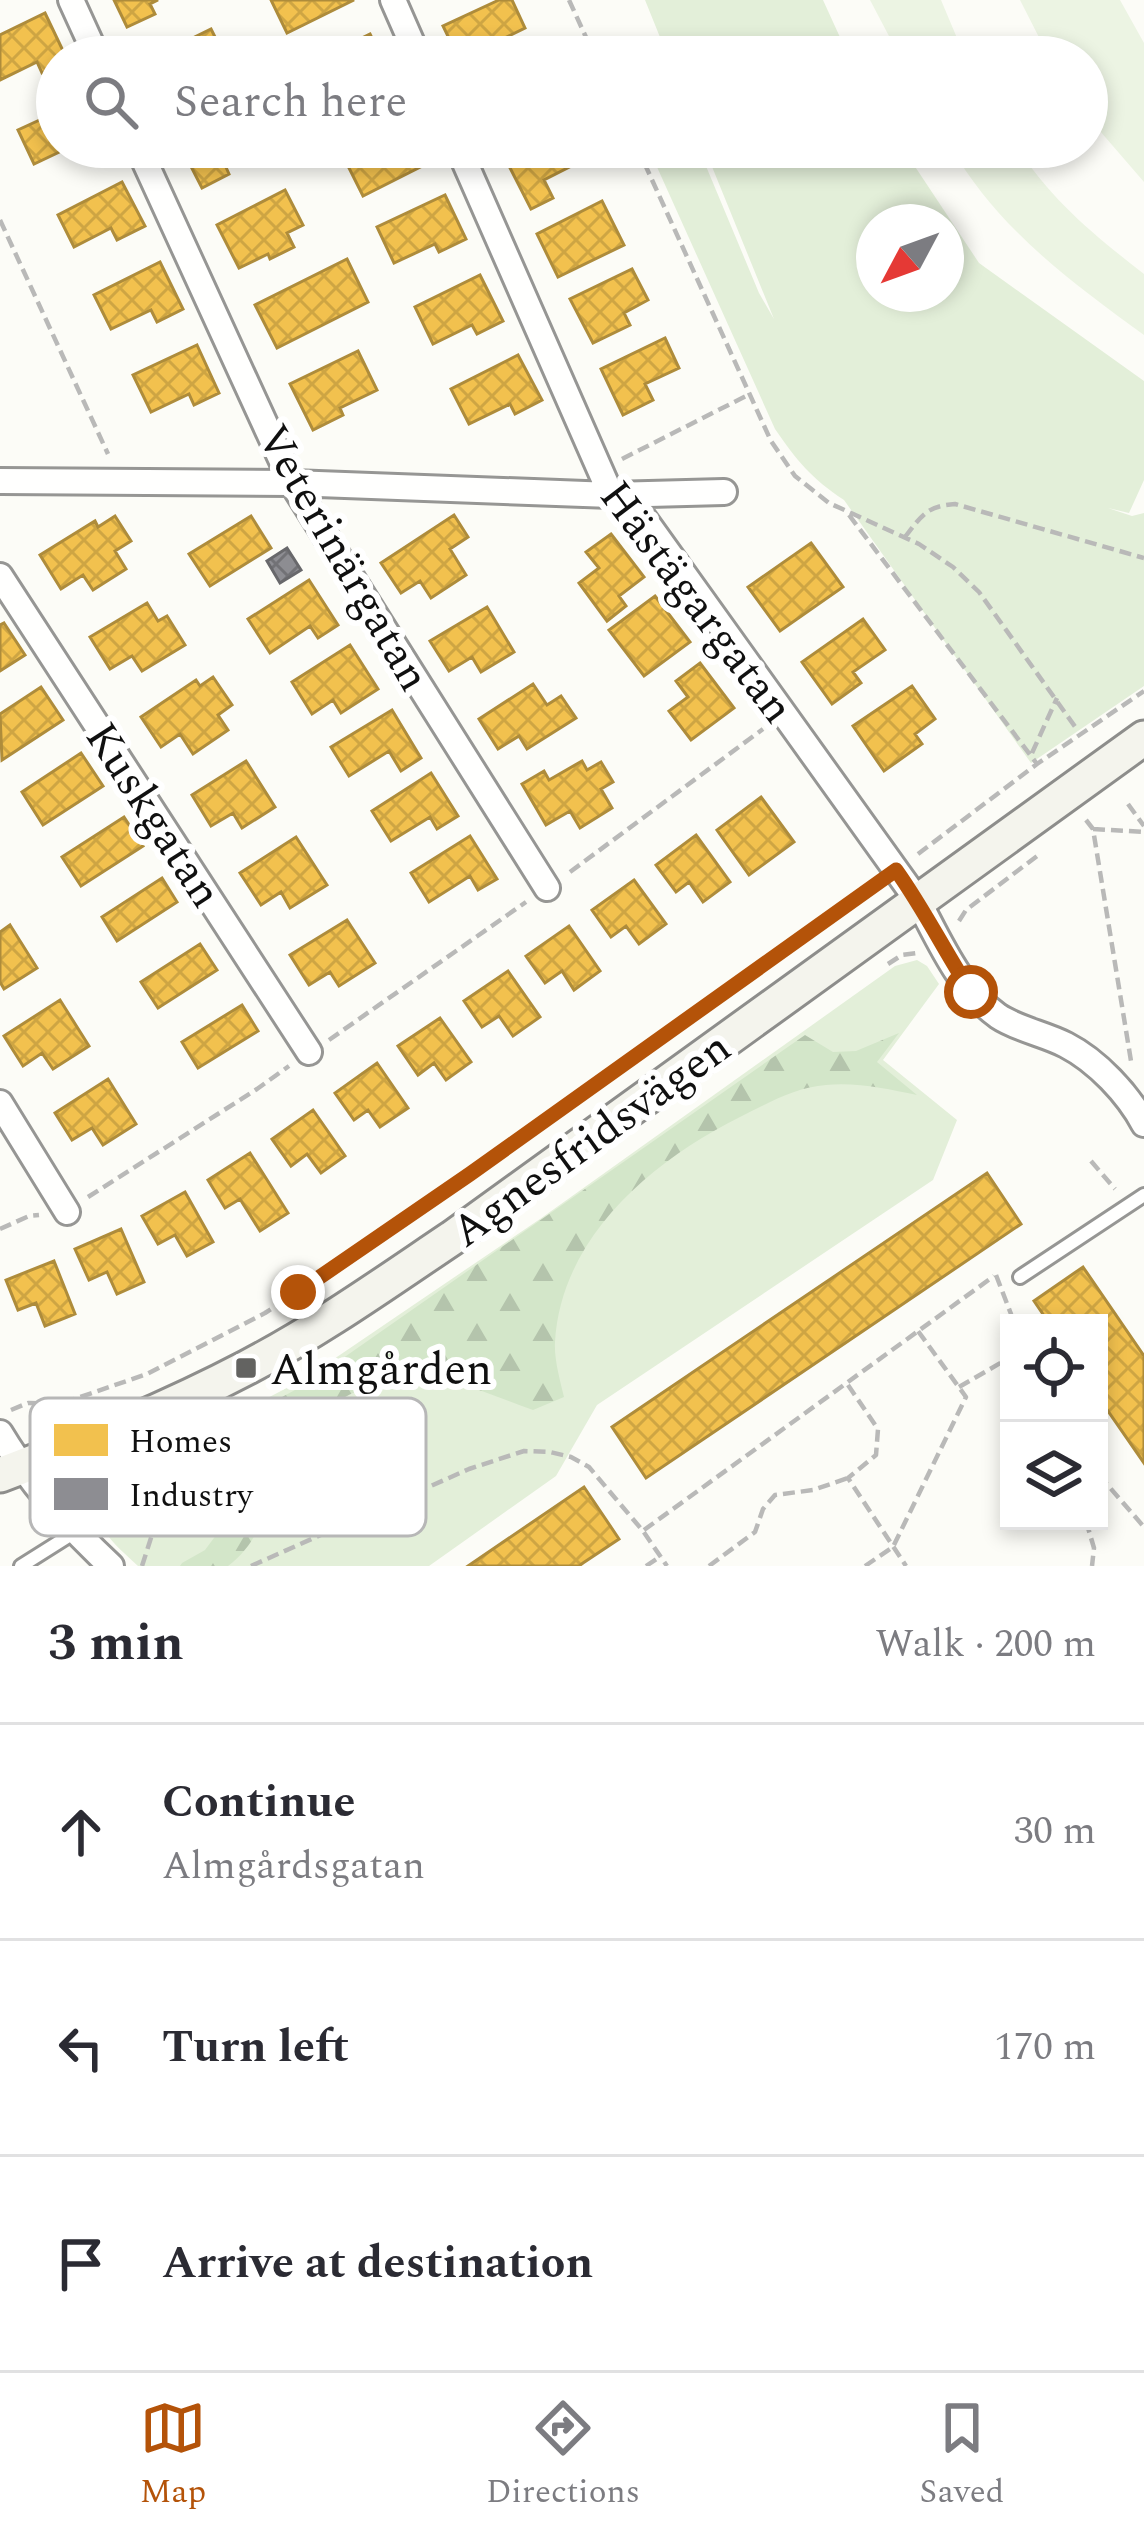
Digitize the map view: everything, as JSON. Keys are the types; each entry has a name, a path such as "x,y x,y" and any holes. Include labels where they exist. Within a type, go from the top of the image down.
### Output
{"main road":[{"name":"Agnesfridsvägen","path":"182,1398 318,1326 452,1238 918,901 1132,729"}],"street":[{"path":"71,0 87,36"},
{"path":"393,0 409,36"},
{"name":"Veterinärgatan","path":"148,168 292,483 547,888"},
{"name":"Hästägargatan","path":"467,168 611,495 637,509 918,901 971,992 1000,1018 1070,1046 1107,1076 1144,1124"},
{"path":"0,481 292,483 611,495 724,492"},
{"name":"Kuskgatan","path":"0,577 309,1052"},
{"path":"0,1102 67,1212"},
{"path":"0,1433 10,1471"},
{"path":"79,1536 111,1566"}],"lane":[{"path":"1020,1276 1144,1196"},
{"path":"21,1566 69,1536"}],"path":[{"path":"569,0 586,36"},
{"path":"647,168 771,441 796,476 829,503 905,537 953,567 980,592 1076,728"},
{"path":"0,220 120,482"},
{"path":"611,495 622,457 750,394"},
{"path":"905,537 922,514 937,505 955,504 1144,558"},
{"path":"846,511 1037,764"},
{"path":"77,1398 147,1374 266,1313 433,1200 1037,764 1144,692"},
{"path":"1031,754 1057,698"},
{"path":"1114,712 1132,729"},
{"path":"0,1229 29,1216 67,1212 257,1090 547,888 782,714"},
{"path":"1128,804 1144,829"},
{"path":"1086,820 1093,829 1134,1078"},
{"path":"1093,829 1144,829"},
{"path":"643,1531 994,1276"},
{"path":"865,1566 893,1547 966,1397 918,1331"},
{"path":"959,1387 1000,1363"},
{"path":"709,1566 755,1532 763,1509 775,1495 813,1490 848,1478 876,1455 878,1429 846,1383"},
{"path":"0,1414 30,1403"},
{"path":"426,1487 524,1451 571,1457 589,1467 667,1566"},
{"path":"848,1478 906,1566"},
{"path":"1108,1485 1144,1527"},
{"path":"1089,1530 1094,1548 1092,1566"},
{"path":"142,1566 152,1536"},
{"path":"251,1566 317,1536"},
{"path":"646,1566 661,1556"}],"green space":[{"path":"645,0 823,0 839,36 660,36"},
{"path":"870,0 941,0 956,36 889,36"},
{"path":"1020,0 1120,0 1144,43 1144,182 1108,140 1108,36 1038,36"},
{"path":"657,168 707,168 774,319 713,168 916,168 940,204 856,204 856,312 964,312 964,240 979,263 1144,381 1144,480 1129,513 1108,508 1132,516 1144,513 1144,686 1031,763 844,500 805,468 775,429"},
{"path":"964,168 1032,168 1059,201 1144,274 1144,335 1037,251"},
{"path":"917,960 939,984 883,1060 957,1120 933,1180 597,1405 556,1476 429,1566 138,1566 108,1536 426,1536 426,1398 267,1398 306,1378 540,1219 895,966"},
{"path":"899,1033 877,1062 917,1095 849,1084 792,1093 707,1135 644,1180 617,1207 593,1236 561,1304 555,1349 564,1397 533,1410 454,1382 419,1378 385,1382 344,1398 280,1398 805,1035 833,1052 856,1051"},
{"path":"215,1536 254,1536 228,1566 180,1566 205,1550"}],"building: Homes":[{"path":"114,0 158,0 150,4 155,14 127,27"},
{"path":"271,0 354,0 287,33"},
{"path":"499,0 512,0 525,28 509,36 448,36 443,26"},
{"path":"45,13 56,36 36,36 36,62 0,80 0,35"},
{"path":"36,122 36,163 34,164 18,130"},
{"path":"192,168 226,168 229,174 202,188"},
{"path":"349,168 418,168 363,196"},
{"path":"510,168 567,168 544,180 553,198 531,209"},
{"path":"122,182 145,226 117,240 111,228 74,247 58,215"},
{"path":"285,190 303,225 287,233 294,247 239,268 217,225"},
{"path":"445,195 466,239 439,252 435,244 394,263 377,227"},
{"path":"602,201 624,245 558,277 537,234"},
{"path":"347,259 368,302 277,348 255,305"},
{"path":"160,262 183,309 157,322 151,310 111,329 94,295"},
{"path":"632,269 648,300 624,313 630,325 593,343 570,299"},
{"path":"480,275 503,321 477,334 472,325 433,344 415,307"},
{"path":"665,338 679,368 645,384 653,400 623,415 601,369"},
{"path":"197,345 219,393 194,405 189,394 151,412 133,375"},
{"path":"358,351 377,390 340,408 343,415 313,430 290,384"},
{"path":"518,355 542,400 515,414 510,404 469,424 451,389"},
{"path":"454,515 468,537 450,549 466,575 431,598 420,581 401,593 381,563"},
{"path":"115,516 131,541 115,551 126,569 93,590 83,575 61,589 40,555 95,521 98,527"},
{"path":"251,516 271,548 210,586 189,554"},
{"path":"611,534 644,577 619,596 626,606 607,621 579,583 599,568 586,552"},
{"path":"811,543 843,587 780,631 748,587"},
{"path":"309,580 338,625 318,638 310,626 270,653 248,619"},
{"path":"655,596 690,642 644,676 609,630"},
{"path":"147,603 158,621 167,616 185,645 142,671 132,656 110,669 90,637"},
{"path":"487,607 514,652 481,672 472,657 449,671 430,641"},
{"path":"863,619 885,650 853,672 861,683 832,704 802,662"},
{"path":"4,623 25,655 0,671 0,625"},
{"path":"350,645 378,689 341,713 333,700 312,714 292,682"},
{"path":"700,663 734,708 691,740 669,711 688,697 676,681"},
{"path":"213,677 232,705 218,715 228,730 193,754 180,734 161,747 141,717 196,680 200,686"},
{"path":"533,684 547,705 561,696 576,718 527,749 519,736 498,749 479,719"},
{"path":"912,686 935,719 915,734 922,744 884,771 853,726"},
{"path":"41,687 63,720 2,760 0,714"},
{"path":"392,710 421,758 401,771 389,751 349,776 331,747"},
{"path":"81,753 103,786 43,825 22,792"},
{"path":"246,761 275,807 242,828 233,813 211,826 192,795"},
{"path":"582,761 587,770 601,762 613,782 601,789 612,808 580,828 570,811 546,825 522,784 544,771 549,780"},
{"path":"431,773 458,816 437,829 430,817 391,841 372,811"},
{"path":"761,797 794,842 749,875 717,830"},
{"path":"124,817 143,846 81,886 62,857"},
{"path":"696,835 730,882 703,902 689,882 676,892 656,865"},
{"path":"470,836 497,879 478,890 470,876 429,902 411,873"},
{"path":"296,837 327,885 290,908 281,892 261,905 240,873"},
{"path":"162,878 177,902 117,941 102,917"},
{"path":"634,880 666,924 639,944 626,926 611,937 592,910"},
{"path":"347,920 375,963 339,986 330,972 309,985 290,955"},
{"path":"10,925 37,968 4,989 0,932"},
{"path":"569,926 600,971 574,990 562,971 545,983 526,956"},
{"path":"200,944 217,970 158,1008 141,982"},
{"path":"508,971 540,1017 513,1036 499,1016 482,1027 464,1001"},
{"path":"60,1000 89,1046 53,1069 42,1053 23,1066 4,1036"},
{"path":"242,1005 258,1031 198,1068 182,1042"},
{"path":"440,1018 471,1062 446,1080 434,1063 418,1075 398,1046"},
{"path":"377,1063 408,1108 380,1127 368,1110 354,1120 335,1093"},
{"path":"108,1079 136,1124 103,1145 92,1128 72,1140 55,1113"},
{"path":"313,1110 345,1156 321,1173 307,1154 291,1166 272,1139"},
{"path":"250,1153 288,1213 260,1231 240,1199 225,1208 208,1180"},
{"path":"987,1173 1021,1224 646,1478 612,1427"},
{"path":"185,1192 213,1242 187,1256 175,1235 158,1244 142,1216"},
{"path":"121,1229 144,1282 117,1294 107,1272 89,1280 75,1249"},
{"path":"54,1261 75,1314 45,1326 36,1303 18,1310 6,1280"},
{"path":"1083,1267 1144,1356 1144,1463 1108,1411 1108,1314 1043,1314 1034,1301"},
{"path":"584,1487 619,1539 579,1566 468,1566"}],"building: Industry":[{"path":"287,548 301,570 280,583 267,561"}],"place":[{"name":"Almgården","path":"246,1368"}],"route":[{"path":"298,1292 896,870 971,992"}]}
